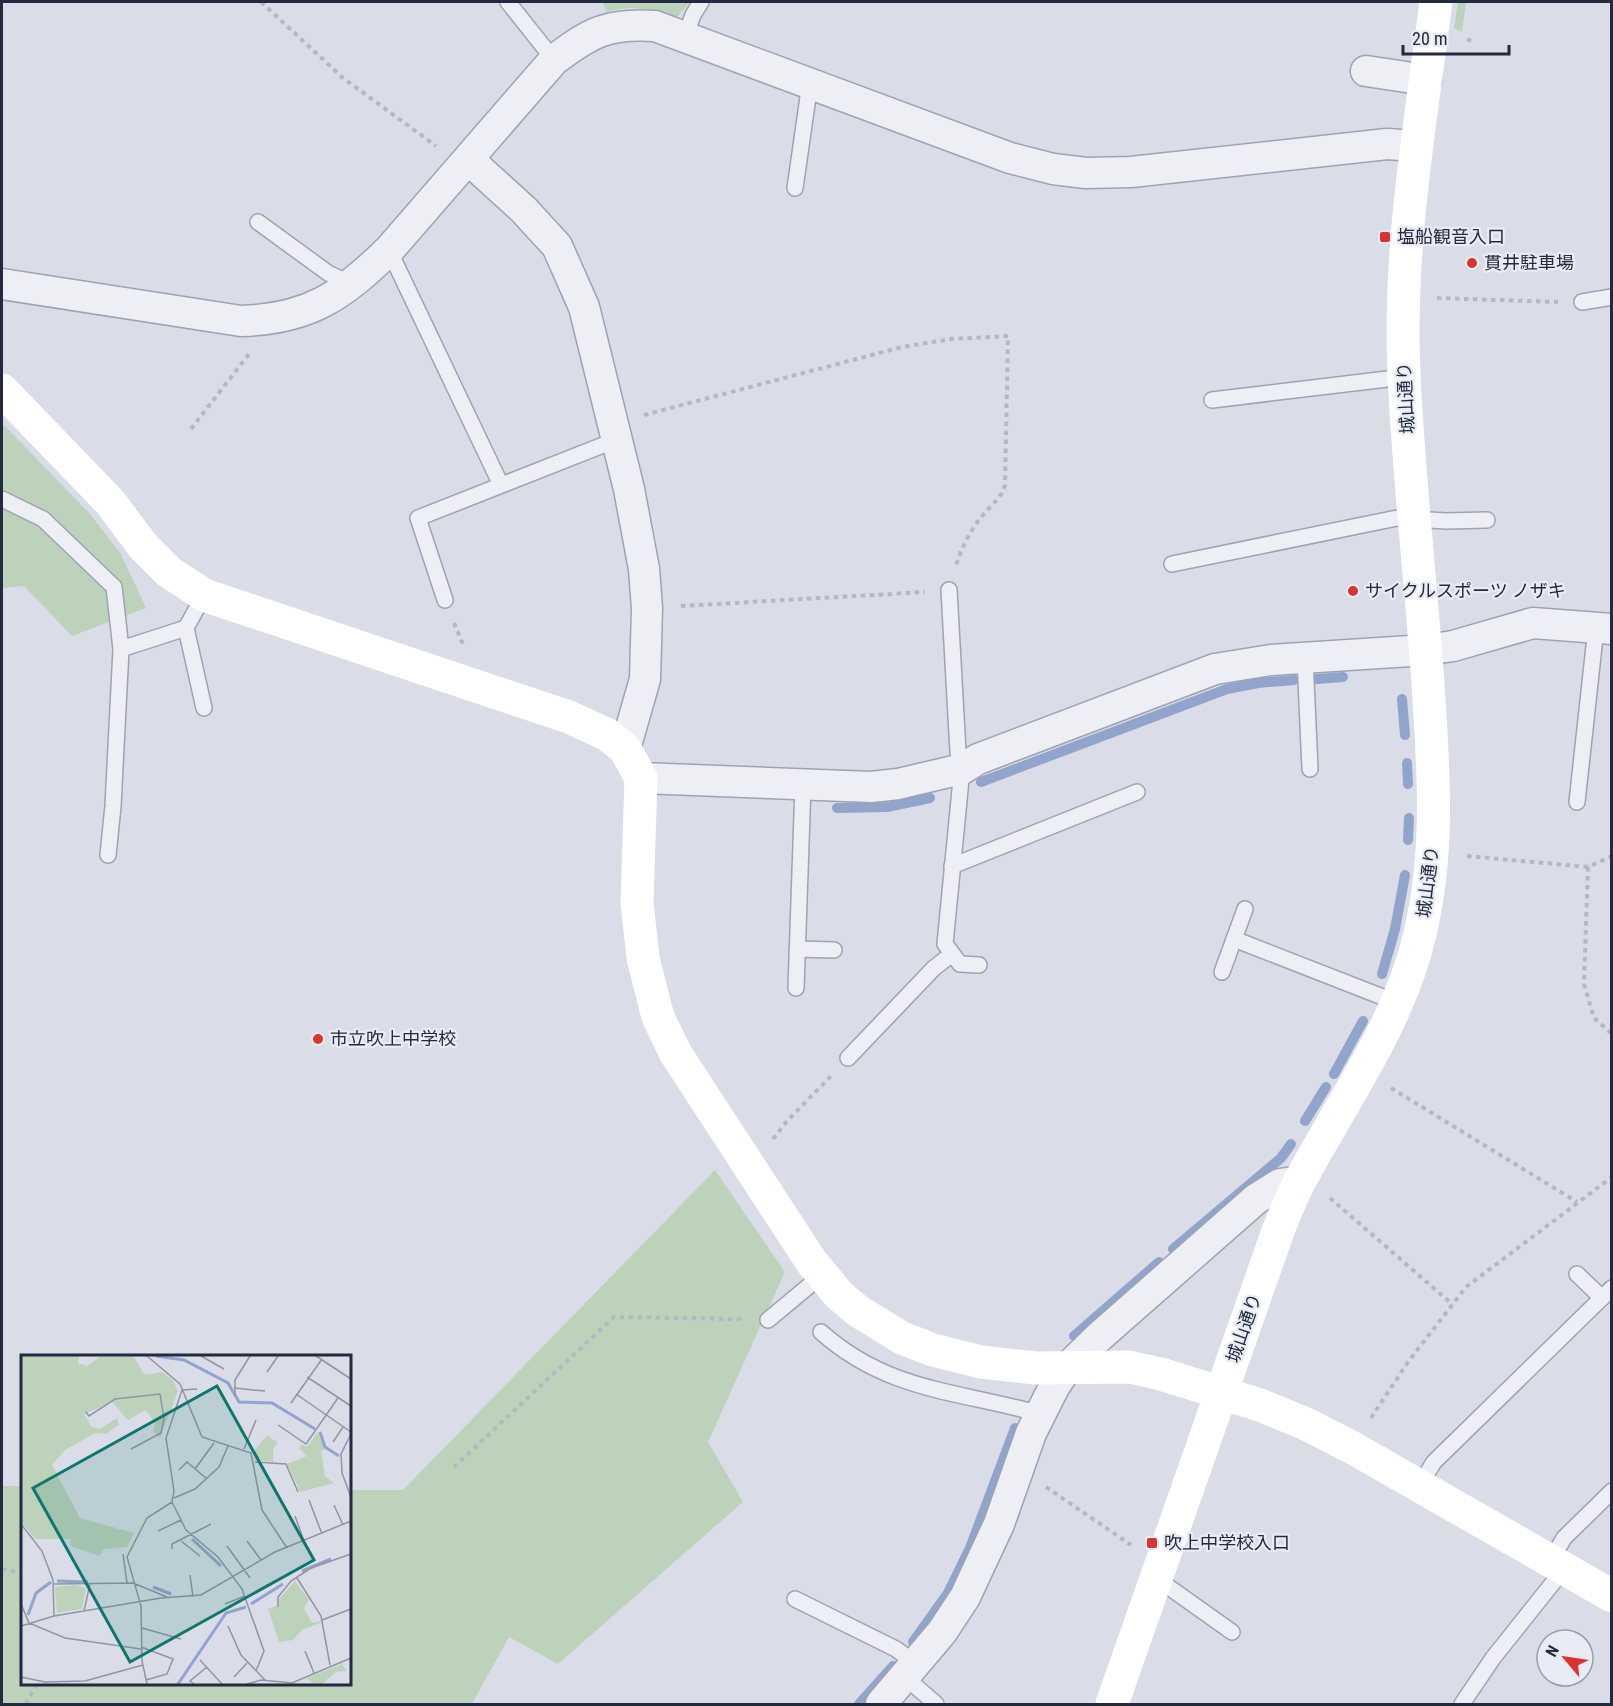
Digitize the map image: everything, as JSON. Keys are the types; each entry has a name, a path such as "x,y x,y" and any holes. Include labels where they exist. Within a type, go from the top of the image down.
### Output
{"street":[{"name":"城山通り","path":"1112,1704 1278,1231 1299,1181 1365,1071 1398,1003 1420,935 1428,896 1435,811 1426,650 1404,377 1403,296 1406,238 1416,146 1436,2"},
{"path":"2,284 241,321 271,320 304,311 333,298 389,250 554,60 581,39 610,27 655,26 1010,158 1053,169 1086,173 1131,172 1387,144 1416,146"},
{"path":"1366,71 1426,80"},
{"path":"469,160 523,209 557,246 584,307 639,537 647,608 645,679 625,749"},
{"path":"2,390 110,502 143,546 169,572 204,594 569,717 608,735 625,749 641,778 637,902 643,958 658,1017 676,1054 822,1275 858,1311 902,1338 933,1350 981,1362 1036,1368 1129,1367 1161,1374 1260,1405 1353,1448 1611,1596"},
{"path":"641,778 803,786 871,787 898,784 962,769 978,759 1215,669 1305,658 1454,646 1533,623 1604,629"},
{"path":"881,1704 942,1632 965,1597 999,1524 1040,1414 1066,1368 1256,1199 1280,1184 1299,1181"}],"lane":[{"path":"508,2 554,60"},
{"path":"685,37 693,15 701,2"},
{"path":"795,188 810,83"},
{"path":"258,222 328,273 351,284"},
{"path":"389,250 501,485"},
{"path":"1582,302 1611,297"},
{"path":"1212,400 1404,377"},
{"path":"445,600 418,518 501,485 614,432"},
{"path":"2,499 43,519 114,587 121,649 108,855"},
{"path":"1172,564 1397,518 1486,520"},
{"path":"949,590 958,752 962,769 945,944 960,964 980,965"},
{"path":"204,594 186,628 204,708"},
{"path":"121,649 186,628"},
{"path":"1577,802 1604,629"},
{"path":"1305,658 1310,769"},
{"path":"795,988 803,786"},
{"path":"952,866 1137,792"},
{"path":"1222,972 1245,909"},
{"path":"1234,939 1398,1003"},
{"path":"797,949 834,950"},
{"path":"848,1058 934,968 952,954"},
{"path":"1419,1486 1434,1462 1606,1293 1578,1274"},
{"path":"768,1320 822,1275"},
{"path":"821,1332 854,1356 889,1375 918,1386 1040,1414"},
{"path":"1462,1704 1557,1565 1564,1538 1611,1491"},
{"path":"1156,1578 1232,1632"},
{"path":"795,1599 896,1649 936,1704"}],"path":[{"path":"261,2 343,78 449,155 469,160"},
{"path":"1403,296 1582,302"},
{"path":"614,432 902,347 951,339 1008,336 1005,485 1002,494 982,516 970,534 958,558 949,590 647,608"},
{"path":"191,429 254,348"},
{"path":"1463,855 1588,867 1611,856"},
{"path":"1588,867 1584,984 1594,1018 1611,1034"},
{"path":"750,1168 787,1121 848,1058"},
{"path":"1365,1071 1577,1203"},
{"path":"1367,1425 1408,1362 1466,1287 1611,1177"},
{"path":"1299,1181 1325,1194 1452,1304"},
{"path":"454,1467 614,1317 739,1319 748,1312"},
{"path":"1018,1468 1136,1548"},
{"path":"2,1569 21,1573"},
{"path":"26,1704 36,1685"}],"green space":[{"path":"602,2 690,2 678,16 673,17 640,8 625,8 607,12"},
{"path":"1458,2 1466,2 1462,32 1454,28"},
{"path":"2,423 90,514 121,554 146,608 72,636 24,586 2,588"},
{"path":"715,1170 785,1272 708,1442 743,1502 558,1664 509,1637 472,1704 2,1704 2,1486 21,1486 21,1685 351,1685 351,1490 403,1490"}],"waterway":[{"path":"1317,679 1343,677"},
{"path":"981,782 1227,689 1258,683 1294,680"},
{"path":"1402,699 1405,735"},
{"path":"1407,763 1408,784"},
{"path":"837,808 887,807 930,798"},
{"path":"1408,840 1409,818"},
{"path":"1382,974 1395,929 1405,875"},
{"path":"1334,1074 1363,1021"},
{"path":"1305,1121 1326,1087"},
{"path":"1173,1249 1281,1158 1291,1144"},
{"path":"1074,1336 1159,1262"},
{"path":"913,1642 948,1593 970,1548 1015,1428"},
{"path":"859,1704 893,1666"}],"place":[{"name":"塩船観音入口","path":"1385,237"},
{"name":"貫井駐車場","path":"1472,263"},
{"name":"サイクルスポーツ ノザキ","path":"1353,591"},
{"name":"市立吹上中学校","path":"318,1039"},
{"name":"吹上中学校入口","path":"1152,1543"}]}
